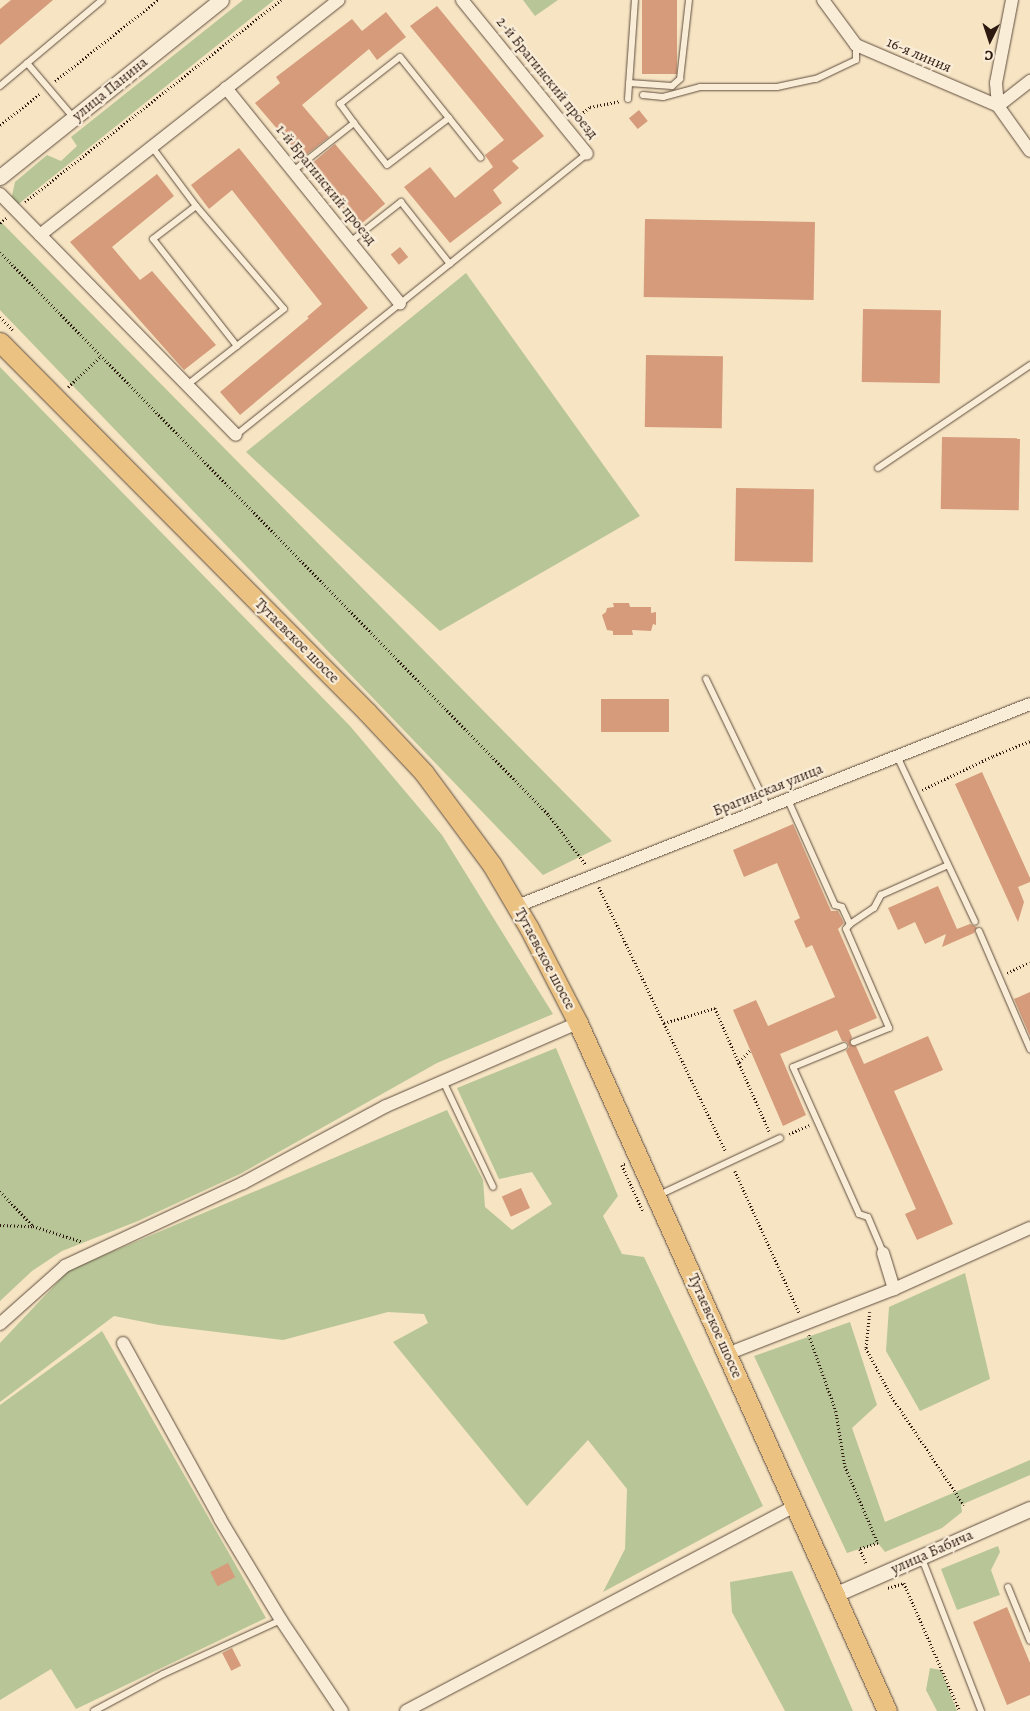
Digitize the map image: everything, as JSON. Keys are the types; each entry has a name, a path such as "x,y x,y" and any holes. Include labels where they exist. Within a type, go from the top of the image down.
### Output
{"main road":[{"name":"Тутаевское шоссе","path":"1,344 353,698 424,773 492,865 517,906 578,1022 887,1711"}],"street":[{"name":"улица Панина","path":"0,177 221,0"},
{"path":"40,235 339,0"},
{"name":"2-й Брагинский проезд","path":"462,0 587,154"},
{"path":"823,0 856,45"},
{"path":"1012,0 996,84 998,106 1030,151"},
{"name":"16-я линия","path":"856,45 998,106"},
{"path":"998,106 1030,81"},
{"name":"1-й Брагинский проезд","path":"226,88 400,304"},
{"path":"0,194 14,211 40,235 236,435"},
{"name":"Брагинская улица","path":"517,906 1030,704"},
{"path":"0,1324 66,1266 244,1183 386,1106 578,1022"},
{"path":"728,1354 894,1289 1030,1228"},
{"path":"883,1254 894,1289"},
{"path":"123,1343 220,1519 281,1620 342,1711"},
{"path":"406,1711 794,1506"},
{"name":"улица Бабича","path":"834,1595 1030,1510"}],"lane":[{"path":"0,86 102,0"},
{"path":"628,99 635,0"},
{"path":"629,83 672,86 680,79 689,0"},
{"path":"643,95 663,97 700,87 777,87 816,79 856,60 856,45"},
{"path":"449,118 388,165 340,104 400,57 449,118 481,158"},
{"path":"27,63 74,118"},
{"path":"294,171 354,123"},
{"path":"152,148 196,206 284,309 187,385"},
{"path":"236,435 587,154"},
{"path":"350,242 401,202 450,264"},
{"path":"196,206 153,239 237,346"},
{"path":"878,468 1030,365"},
{"path":"706,678 768,808"},
{"path":"897,756 974,922"},
{"path":"788,800 835,905 842,906 850,924"},
{"path":"854,1042 889,1028 846,929 850,924 874,908 880,896 948,865"},
{"path":"979,931 1030,1049"},
{"path":"844,1046 793,1067 816,1122 859,1214 868,1217 883,1254"},
{"path":"443,1081 493,1187"},
{"path":"656,1196 780,1138"},
{"path":"921,1556 981,1711"},
{"path":"1008,1587 1030,1641"},
{"path":"94,1711 163,1674 281,1620"}],"path":[{"path":"0,125 158,0"},
{"path":"0,223 281,0"},
{"path":"566,126 590,107 628,99"},
{"path":"0,252 549,815 594,876 730,1161 805,1324 836,1411 845,1466 878,1543 860,1549 873,1578"},
{"path":"68,387 101,356"},
{"path":"914,793 1030,741"},
{"path":"998,977 1030,962"},
{"path":"664,1023 715,1008 773,1141"},
{"path":"740,1063 750,1051"},
{"path":"780,1138 816,1122"},
{"path":"0,1191 33,1226"},
{"path":"0,1225 33,1226 102,1248"},
{"path":"867,1300 870,1309 866,1348 892,1397 964,1505"},
{"path":"886,1589 904,1583 960,1711"}],"green space":[{"path":"243,0 274,0 16,206 11,200 15,182 47,155 61,161 77,146 71,137"},
{"path":"523,0 558,0 535,16"},
{"path":"0,221 612,841 543,875 0,310"},
{"path":"466,273 640,516 440,631 246,452"},
{"path":"0,367 350,726 442,835 553,1014 437,1063 240,1174 138,1221 62,1251 32,1271 0,1301"},
{"path":"556,1048 618,1196 603,1216 622,1254 644,1257 763,1506 603,1592 625,1549 627,1489 588,1440 527,1506 393,1342 428,1323 424,1314 388,1312 283,1340 159,1325 114,1316 0,1402 0,1343 69,1270 447,1110 483,1180 485,1207 512,1230 552,1204 532,1172 499,1179 457,1088"},
{"path":"965,1273 990,1379 920,1411 886,1351 889,1307"},
{"path":"850,1322 877,1405 852,1428 885,1522 1030,1460 1030,1475 961,1505 962,1512 942,1528 885,1552 878,1543 847,1553 754,1356"},
{"path":"102,1331 266,1618 76,1709 51,1669 0,1700 0,1405"},
{"path":"998,1546 1000,1552 991,1570 1000,1595 957,1610 941,1569"},
{"path":"792,1571 853,1711 785,1711 732,1612 730,1582"},
{"path":"930,1668 941,1670 957,1711 937,1711 926,1690"}],"building":[{"path":"11,0 53,0 0,45 0,9"},
{"path":"642,0 677,0 677,74 642,74"},
{"path":"437,6 544,136 512,161 519,168 493,190 502,203 450,243 404,187 430,167 455,198 493,167 485,155 504,140 410,26"},
{"path":"386,12 406,37 377,60 369,49 302,105 329,137 302,158 255,103 280,83 276,77 352,19 362,31"},
{"path":"639,110 648,121 638,129 629,118"},
{"path":"335,144 385,204 358,226 308,166"},
{"path":"239,148 368,308 240,415 220,392 309,318 307,317 322,304 232,190 209,209 191,185"},
{"path":"157,174 174,196 112,247 140,280 152,271 216,345 184,370 70,242"},
{"path":"645,219 815,222 814,300 644,297"},
{"path":"400,247 408,257 399,265 391,255"},
{"path":"863,309 941,310 940,383 862,382"},
{"path":"646,355 723,356 722,428 645,427"},
{"path":"942,437 1020,438 1019,510 941,509"},
{"path":"736,488 814,489 813,562 735,561"},
{"path":"613,603 629,603 630,607 651,607 651,613 656,612 656,625 653,624 651,631 632,630 633,635 613,635 613,631 607,630 602,615 606,612 607,608 614,607"},
{"path":"601,699 669,699 669,732 601,732"},
{"path":"982,772 1030,878 1030,882 1018,887 1024,902 1018,922 955,784"},
{"path":"793,824 831,911 838,911 844,923 838,929 877,1018 849,1030 852,1037 850,1044 856,1046 864,1064 928,1036 943,1070 894,1091 953,1224 917,1240 905,1214 916,1209 846,1051 849,1047 847,1042 842,1041 837,1030 780,1054 806,1115 783,1126 733,1010 756,1000 768,1026 835,997 812,945 806,948 794,921 800,918 777,863 744,877 733,850"},
{"path":"938,886 957,929 970,924 977,927 974,933 942,947 946,934 925,944 915,922 898,930 888,908"},
{"path":"1030,992 1030,1036 1014,999"},
{"path":"521,1188 530,1208 511,1217 502,1197"},
{"path":"228,1563 235,1577 217,1586 210,1572"},
{"path":"1007,1607 1030,1663 1030,1695 1007,1705 973,1622"},
{"path":"232,1648 241,1666 231,1671 222,1653"}]}
